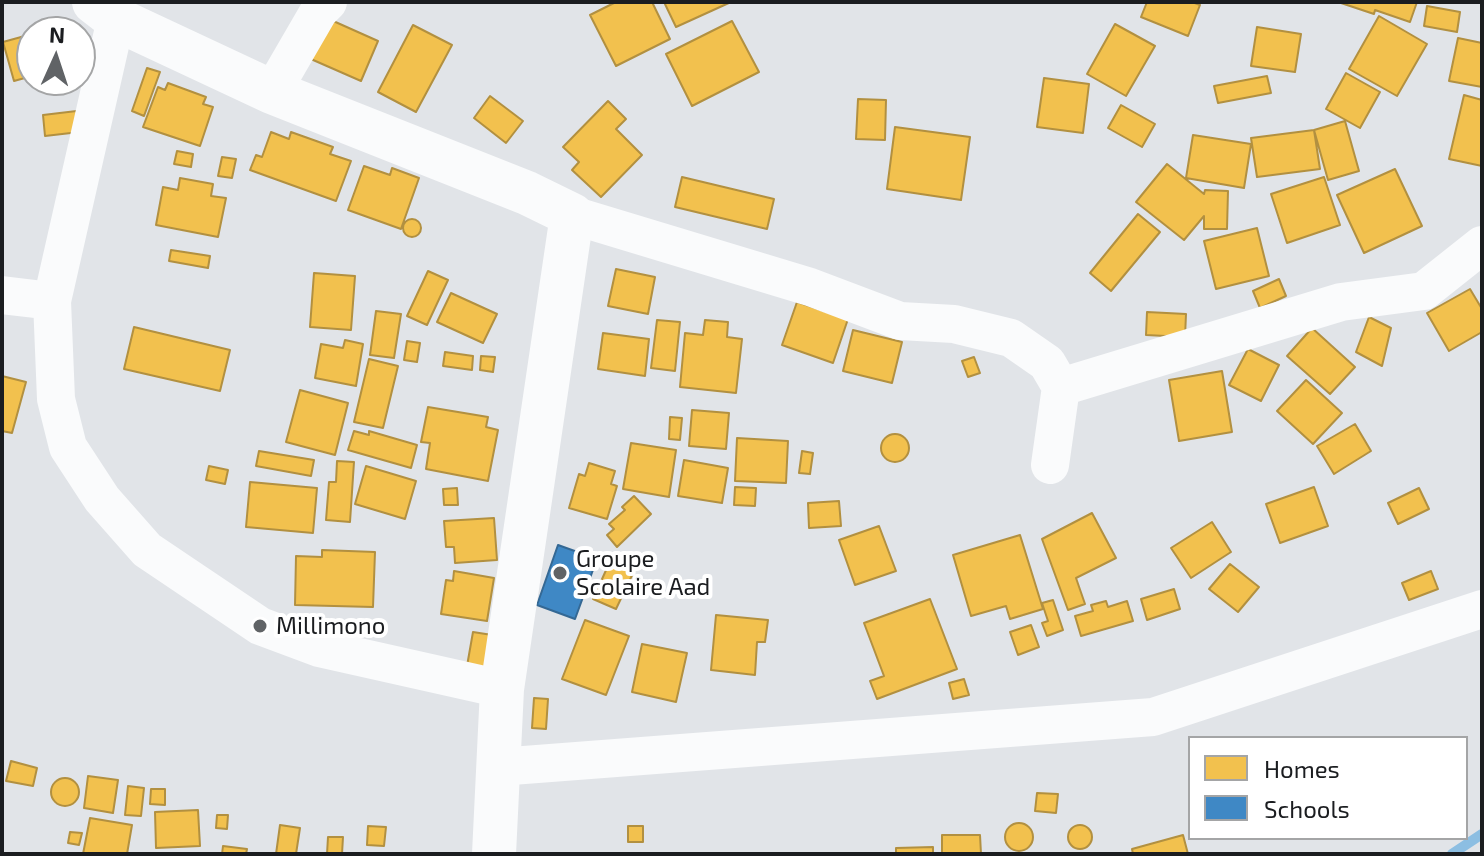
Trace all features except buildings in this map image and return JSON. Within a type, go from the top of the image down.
[{"type":"street","points":[[272,92],[319,11],[328,2]]},
{"type":"street","points":[[502,689],[319,648],[260,626],[147,550],[102,499],[68,447],[56,399],[52,301],[105,10],[272,92],[527,193],[572,215],[810,287],[900,321],[954,324],[1011,338],[1047,363],[1061,387],[1050,465]]},
{"type":"street","points":[[494,854],[502,689],[572,215]]},
{"type":"street","points":[[1061,387],[1341,302],[1424,291],[1482,245]]},
{"type":"street","points":[[2,295],[52,301]]},
{"type":"street","points":[[497,788],[1153,717],[1482,609]]},
{"type":"waterway","points":[[1452,854],[1482,834]]},
{"type":"place","name":"Groupe Scolaire Aad","points":[[560,573]]},
{"type":"place","name":"Millimono","points":[[260,626]]}]
